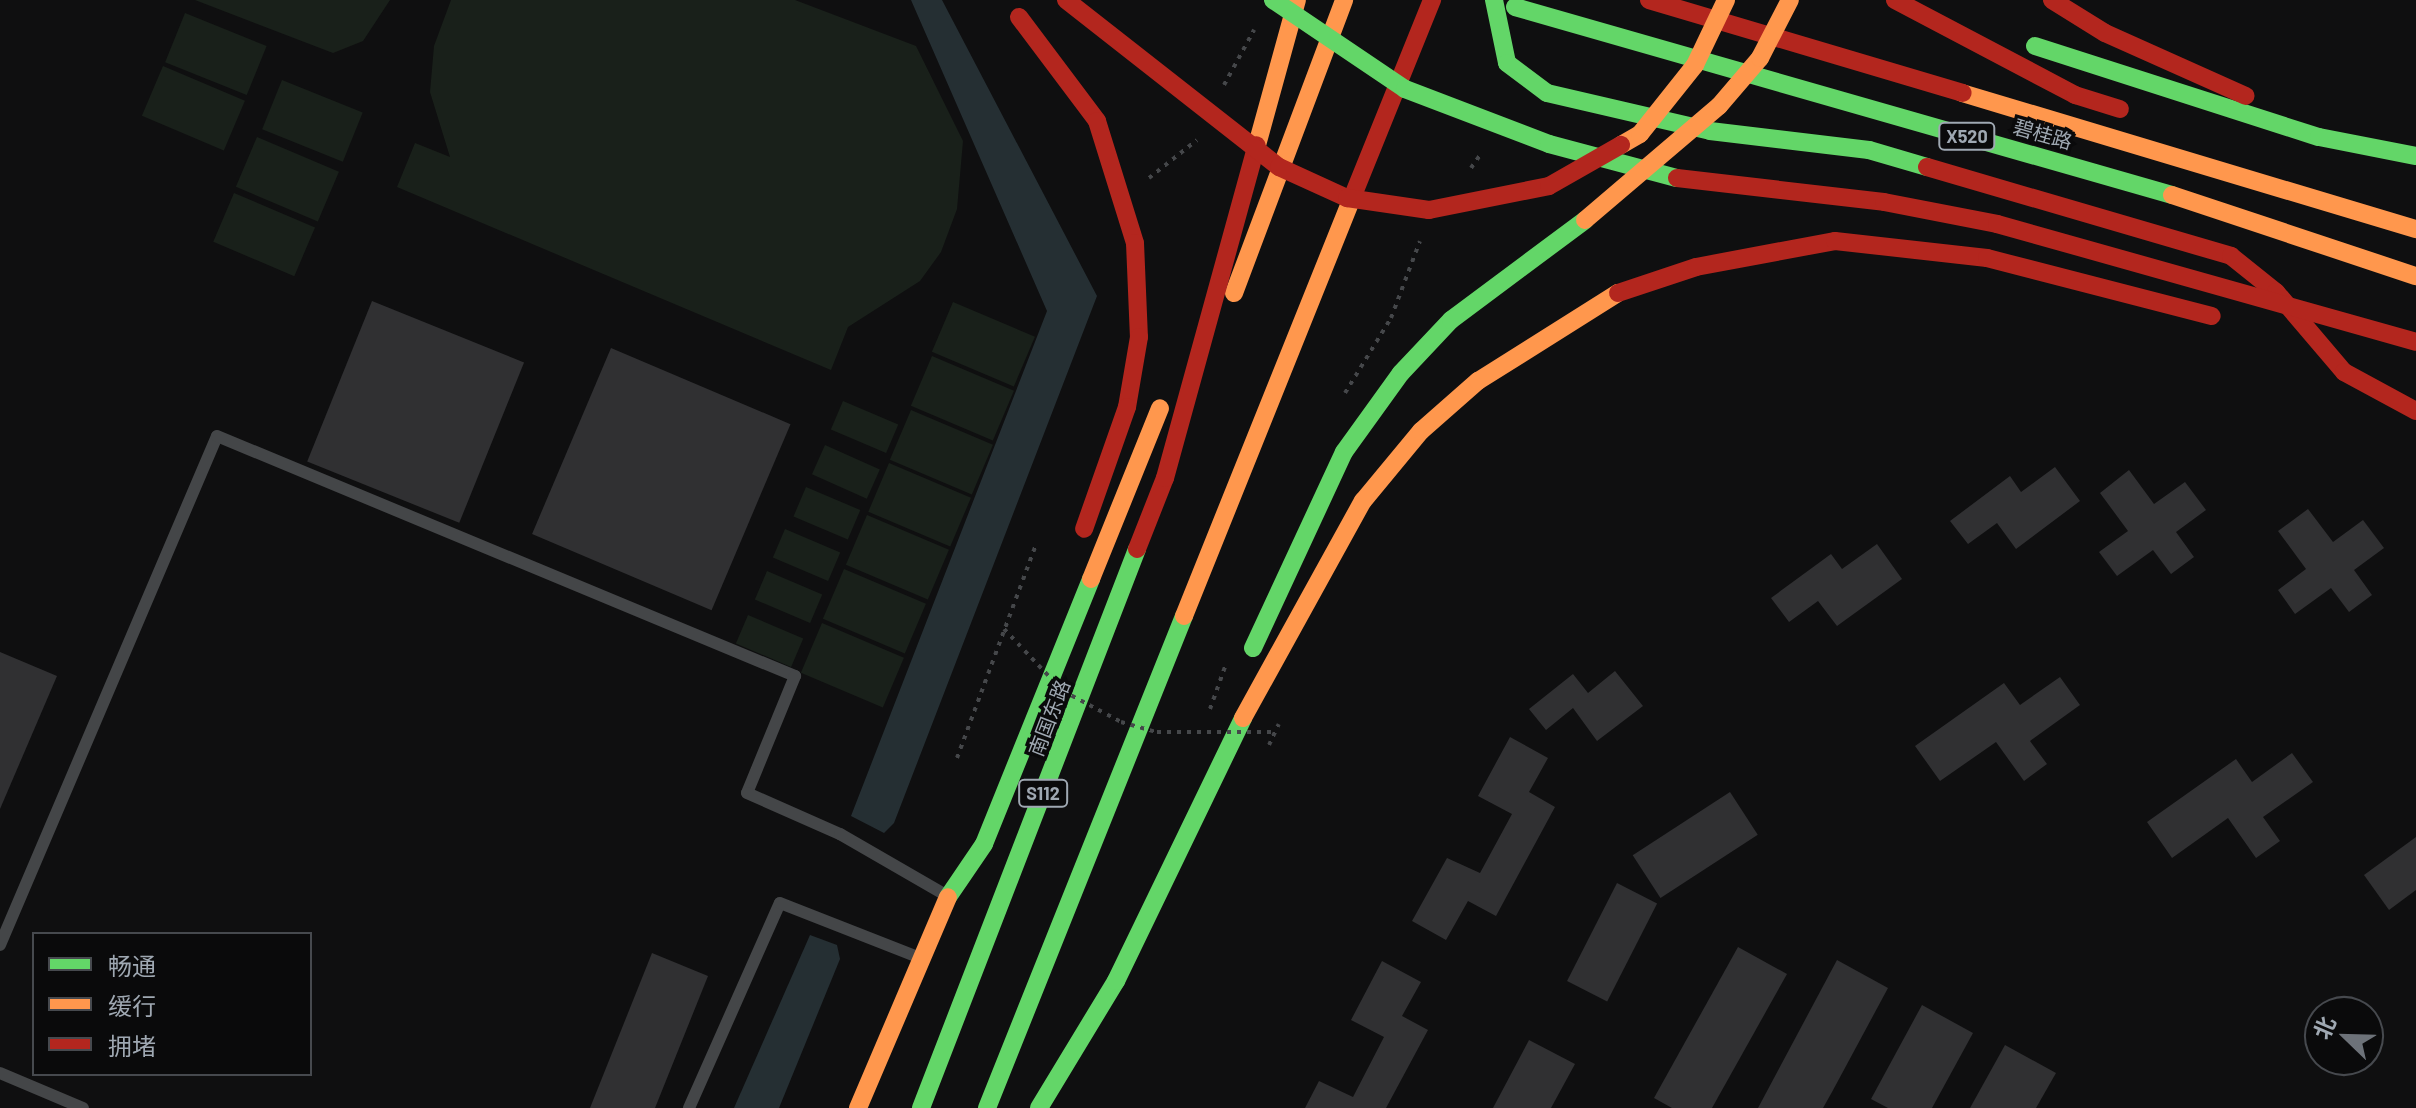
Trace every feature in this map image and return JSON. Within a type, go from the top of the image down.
[{"type":"main road","points":[[998,0],[1019,17],[1097,121],[1135,243],[1139,337],[1127,407],[1081,537]]},
{"type":"main road","points":[[1066,0],[1279,167],[1347,198],[1429,210],[1549,186],[1640,134],[1695,65],[1726,0]]},
{"type":"main road","points":[[1273,0],[1405,89],[1549,144],[1689,181],[1884,202],[1997,224],[2416,342]]},
{"type":"main road","points":[[1165,478],[1286,49],[1297,0]]},
{"type":"main road","points":[[1165,478],[1344,0]]},
{"type":"main road","points":[[1422,0],[1423,22]]},
{"type":"main road","points":[[987,1108],[1432,0]]},
{"type":"main road","points":[[1494,0],[1507,63],[1547,93],[1710,131],[1869,150],[2231,256],[2276,292],[2344,372],[2416,411]]},
{"type":"main road","name":"X520","points":[[1649,0],[2416,229]]},
{"type":"main road","points":[[1168,879],[1275,588],[1344,452],[1451,320],[1585,220],[1719,106],[1760,58],[1790,0]]},
{"type":"main road","points":[[1895,0],[2075,95],[2142,116]]},
{"type":"main road","points":[[2052,0],[2105,33],[2244,95],[2416,144]]},
{"type":"main road","name":"碧桂路","points":[[1515,7],[2136,183],[2416,276]]},
{"type":"main road","points":[[2016,38],[2107,72],[2319,137],[2416,156]]},
{"type":"main road","points":[[2262,181],[2416,209]]},
{"type":"main road","points":[[858,1108],[948,897],[984,844],[1242,204]]},
{"type":"main road","points":[[1039,1108],[1168,879],[1267,669],[1363,501],[1421,431],[1478,381],[1618,293],[1696,267],[1835,241],[1987,258],[2233,321]]},
{"type":"main road","points":[[2279,333],[2351,349]]},
{"type":"main road","points":[[2378,354],[2416,362]]},
{"type":"main road","name":"南国东路","points":[[921,1108],[1165,478]]},
{"type":"main road","name":"S112","points":[[948,897],[1046,632]]},
{"type":"lane","points":[[0,945],[217,436],[795,676],[747,793],[840,834],[948,897]]},
{"type":"lane","points":[[689,1108],[780,903],[922,959]]},
{"type":"lane","points":[[0,1073],[83,1108]]},
{"type":"path","points":[[1468,172],[1485,148]]},
{"type":"path","points":[[1341,399],[1391,318],[1407,261],[1424,236]]},
{"type":"path","points":[[957,758],[1035,547]]},
{"type":"path","points":[[1004,629],[1083,703],[1157,732],[1275,732]]},
{"type":"path","points":[[1201,733],[1232,647]]},
{"type":"shaded area","points":[[195,0],[390,0],[363,41],[333,53]]},
{"type":"shaded area","points":[[451,0],[795,0],[916,46],[963,141],[957,209],[941,252],[920,281],[848,327],[831,370],[397,187],[415,143],[450,157],[430,92],[434,46]]},
{"type":"shaded area","points":[[911,0],[942,0],[1097,296],[894,823],[884,833],[851,816],[1047,311]]},
{"type":"shaded area","points":[[185,13],[267,46],[247,95],[165,62]]},
{"type":"shaded area","points":[[163,66],[245,101],[224,150],[142,116]]},
{"type":"shaded area","points":[[282,80],[363,113],[343,162],[262,129]]},
{"type":"shaded area","points":[[257,137],[339,172],[318,221],[236,187]]},
{"type":"shaded area","points":[[234,193],[315,227],[294,276],[213,242]]},
{"type":"shaded area","points":[[953,302],[1035,337],[1014,386],[932,352]]},
{"type":"shaded area","points":[[932,356],[1014,391],[993,440],[911,406]]},
{"type":"shaded area","points":[[843,401],[898,424],[886,453],[831,430]]},
{"type":"shaded area","points":[[911,410],[993,445],[972,494],[890,460]]},
{"type":"shaded area","points":[[825,445],[880,469],[867,499],[812,474]]},
{"type":"shaded area","points":[[889,463],[971,498],[950,547],[868,512]]},
{"type":"shaded area","points":[[806,487],[860,510],[848,540],[793,516]]},
{"type":"shaded area","points":[[867,515],[949,550],[928,599],[846,565]]},
{"type":"shaded area","points":[[785,529],[840,552],[828,581],[773,558]]},
{"type":"shaded area","points":[[844,569],[926,604],[905,653],[823,619]]},
{"type":"shaded area","points":[[767,571],[822,594],[810,623],[755,600]]},
{"type":"shaded area","points":[[748,615],[803,638],[791,667],[736,644]]},
{"type":"shaded area","points":[[822,623],[904,658],[883,707],[801,673]]},
{"type":"shaded area","points":[[810,935],[837,945],[840,959],[779,1108],[734,1108]]},
{"type":"building","points":[[372,301],[524,362],[459,523],[307,461]]},
{"type":"building","points":[[611,348],[790,424],[712,610],[532,534]]},
{"type":"building","points":[[2055,467],[2080,501],[2016,549],[1997,523],[1968,544],[1950,521],[2010,476],[2021,492]]},
{"type":"building","points":[[2129,470],[2154,504],[2185,482],[2206,510],[2176,532],[2194,557],[2171,574],[2153,550],[2117,576],[2099,552],[2128,531],[2100,493]]},
{"type":"building","points":[[2308,509],[2333,542],[2363,520],[2384,548],[2354,570],[2372,595],[2349,612],[2331,588],[2295,614],[2278,590],[2306,569],[2278,531]]},
{"type":"building","points":[[1877,544],[1902,579],[1837,626],[1818,601],[1789,622],[1771,598],[1831,554],[1842,569]]},
{"type":"building","points":[[0,652],[57,676],[0,809]]},
{"type":"building","points":[[1615,671],[1643,706],[1597,741],[1573,708],[1546,730],[1529,709],[1573,674],[1588,693]]},
{"type":"building","points":[[2060,677],[2080,705],[2030,741],[2047,764],[2024,781],[1996,742],[1940,781],[1915,746],[2004,683],[2020,705]]},
{"type":"building","points":[[1510,737],[1548,758],[1529,792],[1555,807],[1496,916],[1468,901],[1446,940],[1412,921],[1447,858],[1480,873],[1512,814],[1478,796]]},
{"type":"building","points":[[2292,753],[2313,782],[2263,817],[2280,841],[2256,858],[2228,818],[2172,858],[2147,822],[2236,759],[2252,782]]},
{"type":"building","points":[[1730,792],[1758,835],[1660,898],[1633,855]]},
{"type":"building","points":[[2416,837],[2416,890],[2389,910],[2364,875]]},
{"type":"building","points":[[1617,883],[1657,903],[1607,1001],[1567,981]]},
{"type":"building","points":[[1738,947],[1787,974],[1712,1108],[1672,1108],[1654,1098]]},
{"type":"building","points":[[652,953],[708,976],[655,1108],[590,1108]]},
{"type":"building","points":[[1837,960],[1888,988],[1823,1108],[1758,1108]]},
{"type":"building","points":[[1382,961],[1421,982],[1402,1016],[1428,1030],[1386,1108],[1305,1108],[1319,1081],[1353,1097],[1384,1037],[1351,1020]]},
{"type":"building","points":[[1922,1005],[1973,1033],[1932,1108],[1888,1108],[1871,1099]]},
{"type":"building","points":[[1529,1040],[1575,1064],[1551,1108],[1493,1108]]},
{"type":"building","points":[[2005,1045],[2056,1073],[2036,1108],[1970,1108]]},
{"type":"traffic: fast","points":[[1273,0],[1405,89],[1549,144],[1677,178]]},
{"type":"traffic: fast","points":[[1494,0],[1507,63],[1547,93],[1710,131],[1869,150],[1927,167]]},
{"type":"traffic: fast","points":[[1515,7],[2172,195]]},
{"type":"traffic: fast","points":[[2035,46],[2319,137],[2416,156]]},
{"type":"traffic: fast","points":[[1253,648],[1344,452],[1401,373],[1451,320],[1585,220]]},
{"type":"traffic: fast","points":[[921,1108],[1137,549]]},
{"type":"traffic: fast","points":[[948,897],[984,844],[1091,579]]},
{"type":"traffic: fast","points":[[987,1108],[1184,616]]},
{"type":"traffic: fast","points":[[1039,1108],[1116,981],[1243,718]]},
{"type":"traffic: slow","points":[[1257,145],[1297,0]]},
{"type":"traffic: slow","points":[[1234,293],[1344,0]]},
{"type":"traffic: slow","points":[[1621,145],[1640,134],[1695,65],[1726,0]]},
{"type":"traffic: slow","points":[[1585,220],[1719,106],[1760,58],[1790,0]]},
{"type":"traffic: slow","points":[[1962,93],[2416,229]]},
{"type":"traffic: slow","points":[[2172,195],[2416,276]]},
{"type":"traffic: slow","points":[[1184,616],[1352,198]]},
{"type":"traffic: slow","points":[[1243,718],[1363,501],[1421,431],[1478,381],[1618,293]]},
{"type":"traffic: slow","points":[[1091,579],[1160,408]]},
{"type":"traffic: slow","points":[[858,1108],[948,897]]},
{"type":"traffic: jam","points":[[1066,0],[1279,167],[1347,198],[1429,210],[1549,186],[1621,145]]},
{"type":"traffic: jam","points":[[1352,198],[1432,0]]},
{"type":"traffic: jam","points":[[1649,0],[1962,93]]},
{"type":"traffic: jam","points":[[1895,0],[2075,95],[2120,109]]},
{"type":"traffic: jam","points":[[2052,0],[2105,33],[2246,96]]},
{"type":"traffic: jam","points":[[1019,17],[1097,121],[1135,243],[1139,337],[1127,407],[1084,529]]},
{"type":"traffic: jam","points":[[1137,549],[1165,478],[1257,145]]},
{"type":"traffic: jam","points":[[1927,167],[2231,256],[2276,292],[2344,372],[2416,411]]},
{"type":"traffic: jam","points":[[1677,178],[1884,202],[1997,224],[2416,342]]},
{"type":"traffic: jam","points":[[1618,293],[1696,267],[1835,241],[1987,258],[2212,316]]}]
